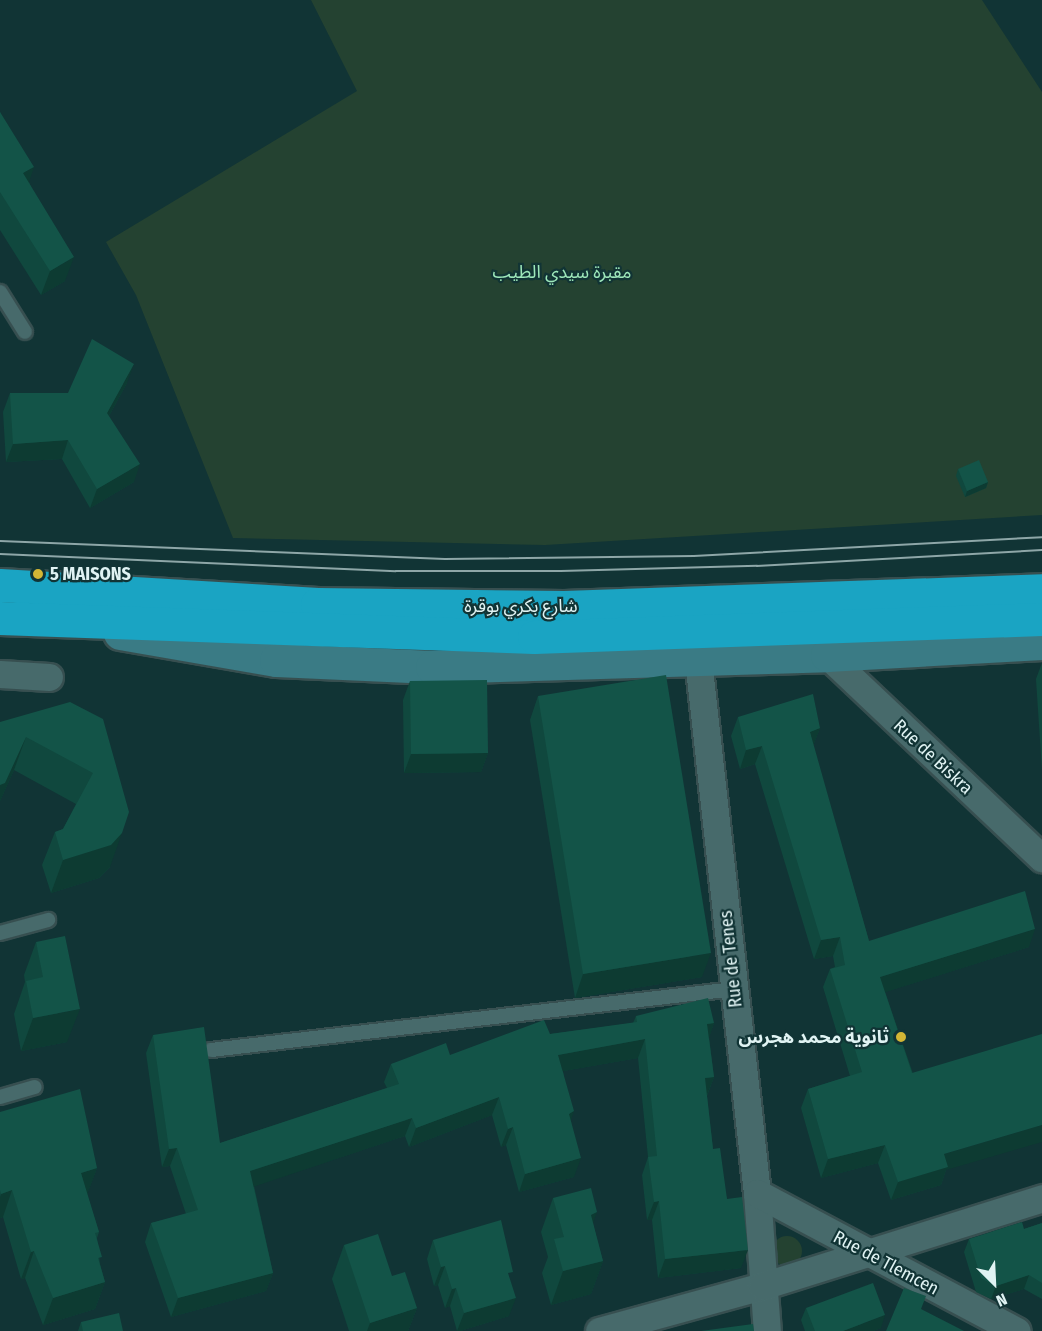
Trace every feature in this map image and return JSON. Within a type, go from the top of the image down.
[{"type":"highway","name":"شارع بكري بوقرة","points":[[0,585],[317,604],[564,607],[1042,590]]},
{"type":"highway","name":"شارع بكري بوقرة","points":[[0,618],[534,637],[1042,619]]},
{"type":"street","points":[[50,620],[276,660],[432,667],[827,655],[1042,643]]},
{"type":"street","name":"Rue de Biskra","points":[[827,655],[1042,858]]},
{"type":"street","name":"Rue de Tenes","points":[[698,659],[757,1193],[767,1331]]},
{"type":"street","points":[[0,674],[48,676]]},
{"type":"street","name":"Rue de Tlemcen","points":[[757,1193],[863,1252],[1017,1331]]},
{"type":"street","points":[[599,1331],[762,1286],[863,1252],[1042,1198]]},
{"type":"lane","points":[[0,292],[25,332]]},
{"type":"lane","points":[[0,933],[48,920]]},
{"type":"lane","points":[[211,1050],[734,989]]},
{"type":"lane","points":[[0,1097],[34,1088]]},
{"type":"green space","name":"مقبرة سيدي الطيب","points":[[311,0],[982,0],[1042,92],[1042,515],[545,545],[233,538],[136,295],[106,242],[357,91]]},
{"type":"green space","points":[[787,1236],[793,1237],[801,1245],[801,1257],[793,1265],[787,1266],[781,1265],[773,1257],[772,1251],[773,1245],[781,1237]]},
{"type":"building","points":[[0,112],[34,167],[23,173],[74,257],[50,271],[0,192]]},
{"type":"building","points":[[92,339],[134,364],[107,413],[140,464],[97,489],[68,440],[13,444],[10,393],[68,393]]},
{"type":"building","points":[[979,460],[988,482],[967,491],[958,469]]},
{"type":"building","points":[[666,675],[711,953],[583,974],[538,696]]},
{"type":"building","points":[[487,680],[488,753],[411,754],[410,681]]},
{"type":"building","points":[[813,694],[820,728],[810,732],[869,941],[1025,891],[1035,929],[880,977],[912,1073],[1042,1034],[1042,1125],[944,1154],[948,1167],[898,1182],[885,1145],[828,1159],[808,1089],[862,1072],[830,969],[845,965],[840,937],[821,940],[762,746],[746,750],[738,717]]},
{"type":"building","points":[[70,702],[103,719],[129,812],[122,833],[111,845],[63,860],[55,832],[63,829],[93,773],[26,737],[5,783],[0,785],[0,722]]},
{"type":"building","points":[[65,936],[80,1009],[33,1018],[26,981],[43,977],[36,942]]},
{"type":"building","points":[[708,998],[714,1023],[707,1024],[714,1077],[705,1078],[713,1149],[720,1148],[727,1199],[742,1197],[748,1250],[665,1259],[659,1201],[654,1202],[648,1157],[657,1156],[645,1039],[558,1055],[574,1111],[569,1114],[581,1158],[525,1174],[513,1127],[508,1129],[499,1097],[416,1128],[412,1118],[250,1171],[273,1273],[178,1298],[151,1223],[198,1210],[177,1148],[169,1149],[153,1035],[204,1027],[220,1143],[399,1084],[391,1064],[446,1043],[450,1055],[544,1020],[550,1034],[637,1022],[636,1016]]},
{"type":"building","points":[[80,1089],[97,1168],[81,1173],[99,1232],[95,1233],[102,1257],[98,1258],[105,1282],[53,1298],[34,1251],[31,1252],[12,1190],[1,1194],[0,1112]]},
{"type":"building","points":[[591,1188],[597,1212],[591,1215],[603,1261],[563,1271],[554,1239],[564,1237],[553,1198]]},
{"type":"building","points":[[501,1220],[513,1272],[508,1273],[516,1298],[464,1313],[456,1288],[452,1289],[445,1266],[441,1267],[433,1240]]},
{"type":"building","points":[[1022,1222],[1024,1229],[1042,1223],[1042,1283],[1029,1275],[996,1286],[981,1278],[969,1239]]},
{"type":"building","points":[[378,1234],[392,1276],[405,1272],[417,1308],[370,1323],[344,1245]]},
{"type":"building","points":[[873,1283],[885,1315],[843,1331],[815,1331],[806,1308]]},
{"type":"building","points":[[904,1288],[926,1296],[921,1309],[964,1331],[886,1331]]},
{"type":"building","points":[[119,1313],[123,1331],[83,1331],[81,1322]]},
{"type":"building","points":[[753,1324],[754,1331],[701,1331]]},
{"type":"tram line","points":[[0,541],[445,559],[694,556],[1042,537]]},
{"type":"tram line","points":[[0,554],[396,571],[561,571],[757,566],[1042,550]]},
{"type":"place","name":"5 MAISONS","points":[[38,574]]},
{"type":"place","name":"ثانوية محمد هجرس","points":[[901,1037]]}]
